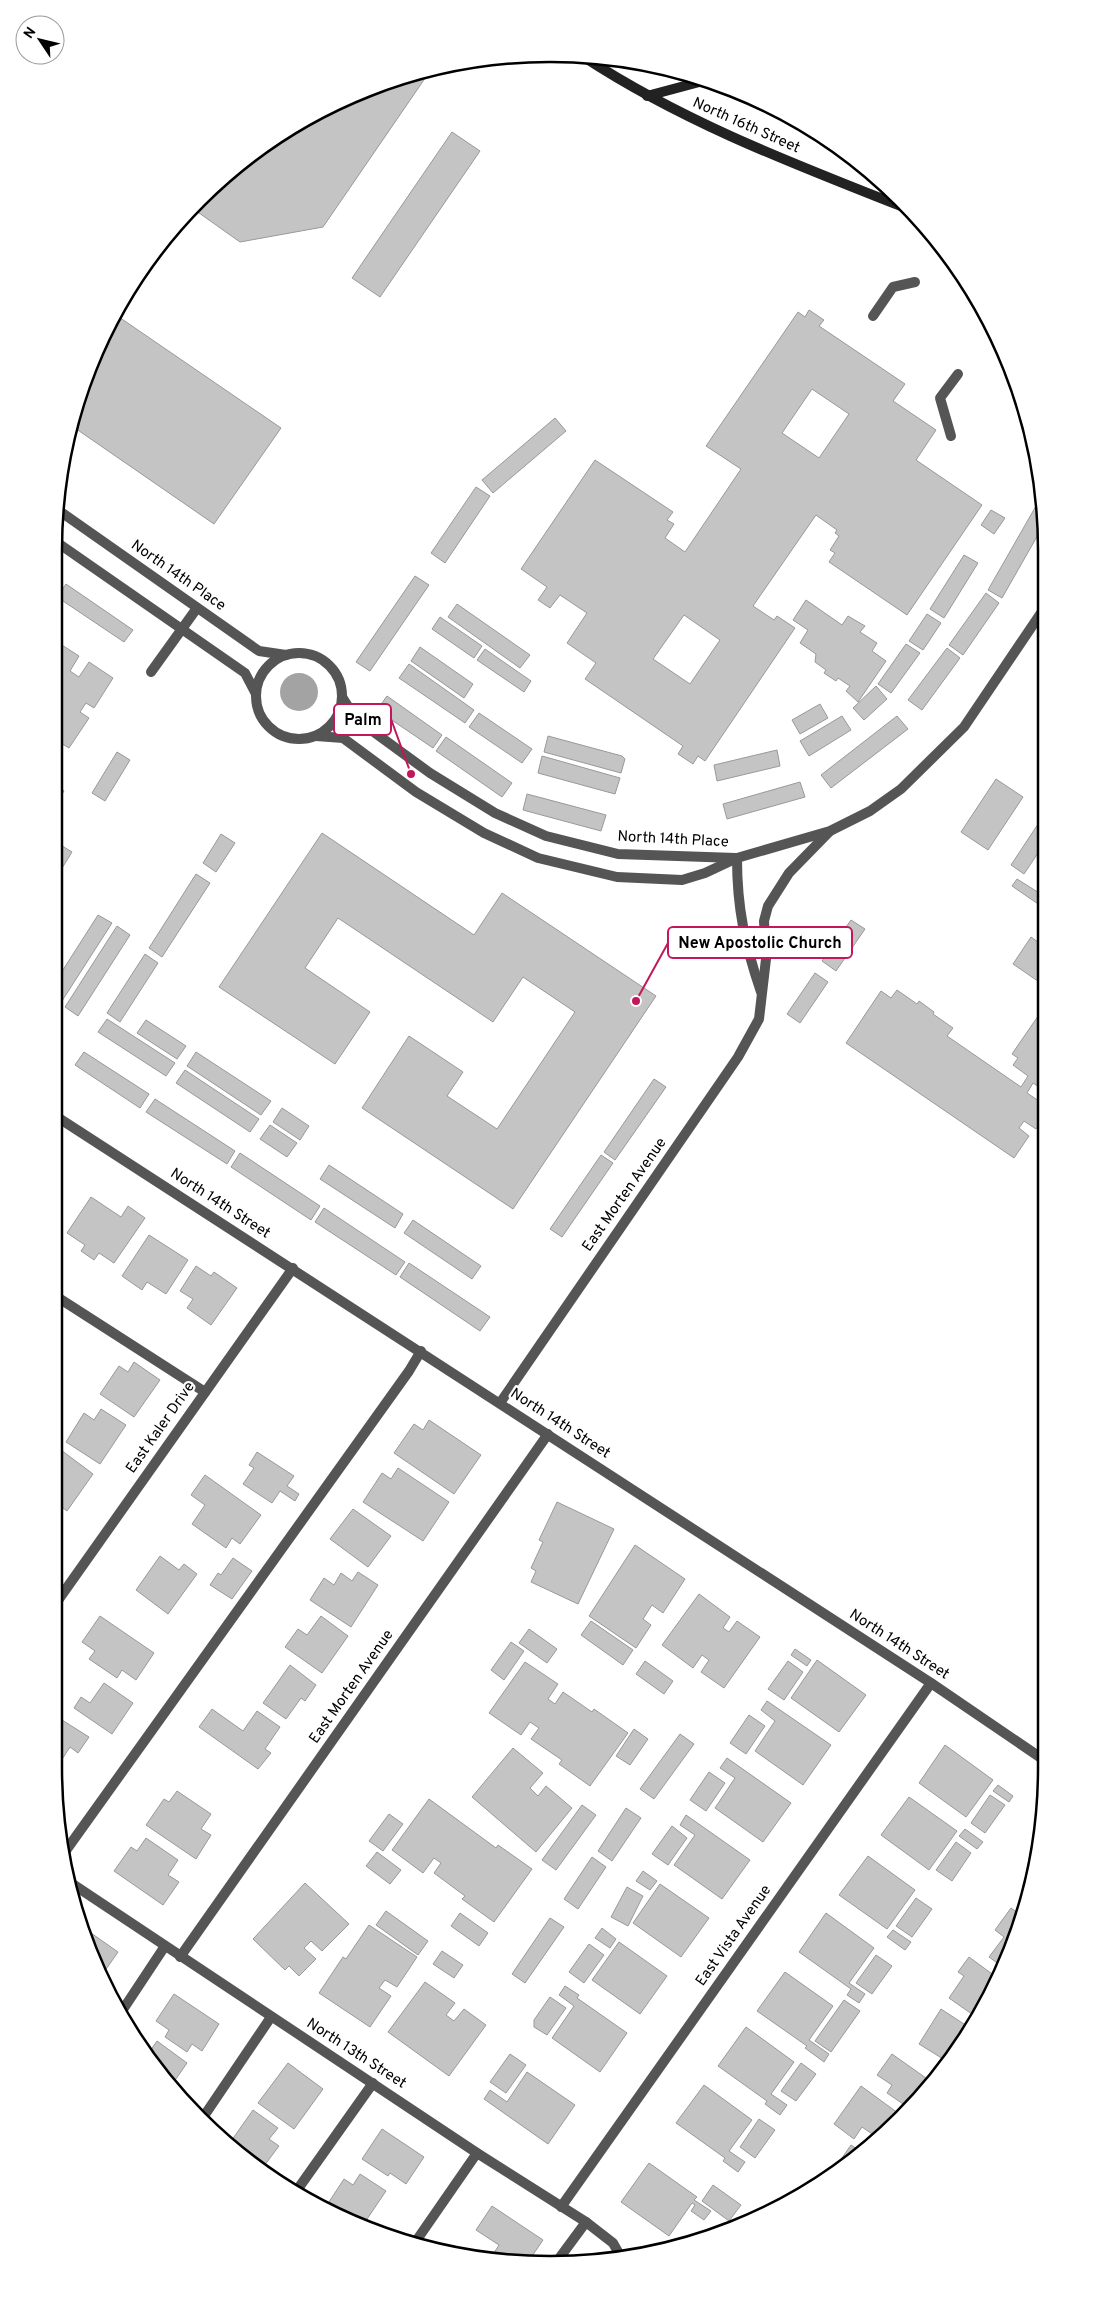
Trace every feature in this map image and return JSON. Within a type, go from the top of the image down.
[{"type":"main road","name":"North 16th Street","points":[[598,65],[647,96],[684,115],[803,168],[894,203]]},
{"type":"main road","points":[[647,96],[693,84]]},
{"type":"street","points":[[873,316],[893,286],[914,282]]},
{"type":"street","points":[[951,436],[940,398],[958,374]]},
{"type":"street","name":"North 14th Place","points":[[64,515],[259,651],[286,655],[311,654],[323,660],[332,668],[339,679],[342,697],[356,719],[430,773],[495,813],[546,836],[618,854],[737,858]]},
{"type":"street","name":"North 14th Place","points":[[62,546],[245,673],[256,694],[262,718],[280,734],[291,738],[304,739],[316,736],[343,738],[416,792],[484,833],[538,858],[617,877],[682,880],[705,873],[737,858]]},
{"type":"street","points":[[151,672],[197,608]]},
{"type":"street","name":"East Morten Avenue","points":[[737,858],[830,831],[870,811],[901,789],[964,727],[1038,617]]},
{"type":"street","points":[[256,694],[259,681],[265,670],[274,661],[286,655]]},
{"type":"street","points":[[316,736],[334,720],[340,709],[342,697]]},
{"type":"street","name":"East Morten Avenue","points":[[500,1403],[738,1058],[759,1019],[763,998],[766,959],[764,921],[768,906],[789,873],[830,831]]},
{"type":"street","points":[[737,858],[737,890],[741,921],[747,950],[763,998]]},
{"type":"street","name":"North 14th Street","points":[[62,1120],[931,1683],[1038,1756]]},
{"type":"street","name":"East Kaler Drive","points":[[62,1595],[293,1268]]},
{"type":"street","points":[[62,1300],[205,1392]]},
{"type":"street","points":[[69,1846],[409,1371],[421,1351]]},
{"type":"street","name":"East Morten Avenue","points":[[180,1957],[548,1434]]},
{"type":"street","name":"East Vista Avenue","points":[[562,2207],[931,1683]]},
{"type":"street","name":"North 13th Street","points":[[78,1887],[477,2153],[586,2222],[613,2242],[618,2250]]},
{"type":"street","points":[[125,2006],[165,1946]]},
{"type":"street","points":[[206,2114],[271,2016]]},
{"type":"street","points":[[299,2186],[373,2083]]},
{"type":"street","points":[[419,2237],[477,2153]]},
{"type":"street","points":[[561,2255],[586,2222]]},
{"type":"shaded area","points":[[299,673],[313,678],[318,692],[313,706],[299,711],[285,706],[280,692],[285,678]]},
{"type":"building","points":[[425,79],[323,227],[240,242],[198,213],[253,163],[307,128],[364,100]]},
{"type":"building","points":[[452,132],[480,151],[380,297],[352,278]]},
{"type":"building","points":[[809,310],[824,320],[819,326],[905,384],[893,401],[936,430],[916,460],[982,505],[907,615],[829,562],[835,553],[830,550],[839,536],[835,533],[837,530],[816,515],[753,606],[774,620],[777,616],[795,628],[705,761],[698,756],[693,764],[678,754],[683,746],[585,679],[596,663],[567,643],[587,613],[560,595],[550,608],[538,600],[547,587],[521,569],[595,460],[673,512],[667,520],[674,524],[665,538],[685,552],[741,469],[706,446],[798,312],[805,317]],"holes":[[[812,389],[849,414],[819,458],[782,433]],[[684,615],[720,640],[690,684],[653,659]]]},
{"type":"building","points":[[121,319],[281,428],[214,524],[78,430],[88,394]]},
{"type":"building","points":[[555,418],[566,431],[493,493],[482,480]]},
{"type":"building","points":[[476,487],[490,496],[445,563],[431,553]]},
{"type":"building","points":[[1036,506],[1038,536],[1002,598],[988,590]]},
{"type":"building","points":[[991,510],[1005,518],[994,534],[981,525]]},
{"type":"building","points":[[964,555],[978,563],[944,618],[930,609]]},
{"type":"building","points":[[415,576],[429,585],[370,671],[356,662]]},
{"type":"building","points":[[66,584],[133,630],[124,642],[62,600],[62,590]]},
{"type":"building","points":[[986,593],[999,603],[963,655],[949,645]]},
{"type":"building","points":[[806,600],[842,625],[848,616],[865,626],[860,632],[877,643],[872,651],[886,661],[858,702],[846,691],[850,686],[838,678],[836,681],[824,673],[826,670],[815,662],[816,654],[800,643],[808,630],[793,620]]},
{"type":"building","points":[[457,604],[530,655],[520,668],[448,617]]},
{"type":"building","points":[[927,614],[941,623],[923,650],[909,641]]},
{"type":"building","points":[[440,617],[482,646],[474,658],[432,629]]},
{"type":"building","points":[[906,644],[920,653],[891,693],[878,684]]},
{"type":"building","points":[[62,645],[79,656],[70,671],[79,677],[89,662],[113,678],[94,708],[86,703],[80,712],[89,718],[69,748],[62,744]]},
{"type":"building","points":[[420,647],[473,684],[464,698],[411,661]]},
{"type":"building","points":[[947,648],[960,658],[922,710],[908,700]]},
{"type":"building","points":[[485,649],[531,681],[524,692],[477,660]]},
{"type":"building","points":[[409,664],[474,710],[465,723],[399,678]]},
{"type":"building","points":[[876,686],[887,699],[864,720],[853,708]]},
{"type":"building","points":[[387,696],[442,735],[433,748],[377,710]]},
{"type":"building","points":[[820,704],[828,718],[800,734],[792,720]]},
{"type":"building","points":[[479,713],[532,749],[522,763],[469,727]]},
{"type":"building","points":[[842,716],[851,730],[809,756],[800,741]]},
{"type":"building","points":[[897,716],[908,729],[831,788],[821,775]]},
{"type":"building","points":[[548,736],[622,756],[625,759],[621,773],[544,752]]},
{"type":"building","points":[[446,737],[512,783],[502,797],[436,751]]},
{"type":"building","points":[[777,750],[780,766],[717,781],[714,765]]},
{"type":"building","points":[[117,752],[130,760],[105,801],[92,793]]},
{"type":"building","points":[[542,756],[620,778],[615,794],[538,773]]},
{"type":"building","points":[[996,779],[1023,797],[988,850],[961,832]]},
{"type":"building","points":[[800,782],[805,797],[727,819],[723,804]]},
{"type":"building","points":[[527,794],[606,815],[601,831],[523,810]]},
{"type":"building","points":[[1038,824],[1038,853],[1024,874],[1011,865]]},
{"type":"building","points":[[322,833],[474,935],[502,893],[656,996],[513,1209],[362,1108],[409,1036],[463,1072],[447,1096],[497,1129],[575,1012],[523,977],[493,1022],[338,918],[305,968],[370,1012],[335,1064],[219,987]]},
{"type":"building","points":[[221,834],[235,843],[216,872],[203,863]]},
{"type":"building","points":[[62,846],[72,852],[62,868]]},
{"type":"building","points":[[196,874],[210,883],[162,957],[149,948]]},
{"type":"building","points":[[1017,879],[1038,892],[1038,904],[1012,886]]},
{"type":"building","points":[[98,915],[112,923],[62,1001],[62,971]]},
{"type":"building","points":[[851,920],[865,929],[836,971],[822,961]]},
{"type":"building","points":[[117,926],[130,935],[78,1016],[65,1007]]},
{"type":"building","points":[[1031,937],[1038,942],[1038,981],[1013,964]]},
{"type":"building","points":[[145,954],[158,963],[120,1022],[107,1013]]},
{"type":"building","points":[[815,973],[828,982],[800,1023],[787,1014]]},
{"type":"building","points":[[897,990],[917,1004],[919,1001],[953,1028],[947,1036],[1021,1087],[1028,1076],[1013,1065],[1018,1058],[1012,1054],[1038,1016],[1038,1086],[1033,1083],[1027,1093],[1038,1100],[1038,1126],[1036,1129],[1024,1121],[1019,1128],[1029,1136],[1014,1158],[846,1043],[881,991],[891,998]]},
{"type":"building","points":[[107,1019],[175,1063],[166,1076],[98,1032]]},
{"type":"building","points":[[146,1020],[186,1046],[177,1059],[137,1033]]},
{"type":"building","points":[[84,1052],[149,1094],[140,1108],[75,1065]]},
{"type":"building","points":[[196,1052],[271,1101],[261,1115],[187,1066]]},
{"type":"building","points":[[185,1070],[259,1119],[250,1132],[176,1083]]},
{"type":"building","points":[[654,1079],[666,1087],[615,1160],[604,1152]]},
{"type":"building","points":[[155,1099],[235,1151],[227,1164],[146,1112]]},
{"type":"building","points":[[282,1108],[309,1126],[300,1140],[273,1122]]},
{"type":"building","points":[[270,1125],[297,1143],[287,1157],[260,1139]]},
{"type":"building","points":[[240,1153],[320,1206],[311,1220],[231,1167]]},
{"type":"building","points":[[601,1155],[613,1163],[562,1237],[550,1229]]},
{"type":"building","points":[[329,1165],[403,1214],[395,1228],[320,1179]]},
{"type":"building","points":[[91,1197],[121,1217],[128,1206],[145,1218],[114,1263],[99,1253],[94,1260],[81,1251],[85,1245],[67,1233]]},
{"type":"building","points":[[324,1208],[405,1262],[396,1275],[315,1222]]},
{"type":"building","points":[[413,1220],[481,1266],[472,1279],[404,1233]]},
{"type":"building","points":[[149,1235],[188,1260],[166,1294],[147,1282],[142,1290],[122,1276]]},
{"type":"building","points":[[409,1263],[490,1317],[480,1331],[400,1277]]},
{"type":"building","points":[[196,1266],[211,1276],[214,1272],[237,1288],[211,1325],[187,1308],[193,1299],[180,1291]]},
{"type":"building","points":[[134,1362],[160,1380],[134,1417],[100,1394],[119,1366],[128,1372]]},
{"type":"building","points":[[101,1409],[126,1425],[100,1464],[66,1442],[84,1413],[94,1420]]},
{"type":"building","points":[[429,1420],[481,1455],[454,1494],[394,1453],[414,1424],[423,1430]]},
{"type":"building","points":[[62,1451],[93,1474],[67,1511],[62,1507]]},
{"type":"building","points":[[257,1452],[294,1476],[287,1486],[299,1494],[295,1501],[280,1491],[272,1503],[243,1484],[254,1468],[249,1465]]},
{"type":"building","points":[[398,1468],[449,1502],[423,1541],[363,1502],[382,1473],[391,1479]]},
{"type":"building","points":[[205,1475],[261,1515],[240,1544],[232,1538],[226,1548],[192,1524],[205,1505],[191,1495]]},
{"type":"building","points":[[557,1502],[614,1529],[578,1604],[531,1582],[536,1571],[531,1568],[543,1542],[539,1540]]},
{"type":"building","points":[[353,1509],[391,1536],[368,1567],[330,1539]]},
{"type":"building","points":[[635,1545],[685,1579],[663,1613],[652,1605],[643,1619],[651,1625],[636,1648],[589,1616]]},
{"type":"building","points":[[160,1556],[179,1570],[184,1564],[197,1574],[168,1614],[136,1590]]},
{"type":"building","points":[[233,1558],[252,1571],[232,1599],[210,1585],[218,1573],[221,1575]]},
{"type":"building","points":[[358,1572],[378,1585],[351,1627],[310,1600],[324,1578],[334,1585],[341,1573],[352,1581]]},
{"type":"building","points":[[699,1594],[730,1617],[723,1628],[729,1632],[737,1621],[760,1637],[724,1688],[701,1672],[709,1660],[702,1655],[693,1668],[662,1645]]},
{"type":"building","points":[[100,1616],[154,1653],[136,1680],[122,1670],[117,1678],[89,1659],[95,1651],[82,1642]]},
{"type":"building","points":[[321,1616],[348,1636],[322,1673],[285,1647],[298,1629],[307,1635]]},
{"type":"building","points":[[591,1621],[633,1650],[623,1665],[581,1635]]},
{"type":"building","points":[[529,1629],[557,1649],[547,1663],[519,1643]]},
{"type":"building","points":[[511,1642],[524,1651],[504,1680],[491,1670]]},
{"type":"building","points":[[795,1649],[811,1660],[807,1666],[791,1655]]},
{"type":"building","points":[[817,1660],[866,1695],[839,1732],[791,1698]]},
{"type":"building","points":[[645,1661],[673,1681],[664,1694],[636,1674]]},
{"type":"building","points":[[788,1661],[803,1672],[784,1700],[768,1689]]},
{"type":"building","points":[[525,1662],[558,1684],[548,1699],[555,1704],[563,1692],[592,1712],[594,1709],[628,1733],[590,1786],[559,1764],[562,1760],[531,1739],[539,1728],[530,1722],[521,1735],[489,1713]]},
{"type":"building","points":[[290,1665],[316,1685],[305,1701],[301,1698],[286,1719],[263,1703]]},
{"type":"building","points":[[104,1683],[133,1703],[112,1734],[74,1708],[81,1697],[90,1703]]},
{"type":"building","points":[[767,1701],[831,1745],[803,1785],[755,1751],[775,1721],[761,1710]]},
{"type":"building","points":[[212,1709],[243,1731],[257,1711],[280,1727],[265,1749],[271,1753],[258,1769],[199,1727]]},
{"type":"building","points":[[749,1715],[765,1726],[746,1754],[730,1743]]},
{"type":"building","points":[[62,1720],[89,1737],[78,1753],[70,1747],[62,1759]]},
{"type":"building","points":[[634,1729],[648,1739],[630,1765],[616,1756]]},
{"type":"building","points":[[680,1734],[694,1744],[654,1799],[640,1789]]},
{"type":"building","points":[[945,1745],[993,1780],[966,1817],[919,1783]]},
{"type":"building","points":[[513,1748],[543,1773],[530,1788],[538,1796],[546,1786],[572,1808],[536,1852],[472,1797]]},
{"type":"building","points":[[727,1758],[791,1803],[763,1842],[715,1808],[735,1778],[720,1768]]},
{"type":"building","points":[[709,1772],[725,1783],[706,1811],[690,1800]]},
{"type":"building","points":[[998,1785],[1013,1796],[1009,1802],[993,1791]]},
{"type":"building","points":[[177,1791],[211,1814],[201,1829],[211,1835],[196,1859],[146,1825],[164,1799],[169,1802]]},
{"type":"building","points":[[990,1795],[1005,1805],[985,1833],[971,1823]]},
{"type":"building","points":[[909,1797],[957,1831],[929,1870],[881,1835]]},
{"type":"building","points":[[429,1799],[496,1848],[498,1845],[532,1869],[494,1922],[462,1899],[465,1896],[434,1873],[441,1863],[434,1858],[423,1873],[392,1850]]},
{"type":"building","points":[[582,1805],[596,1815],[556,1870],[542,1860]]},
{"type":"building","points":[[626,1808],[641,1818],[612,1861],[598,1851]]},
{"type":"building","points":[[389,1814],[403,1824],[383,1851],[369,1841]]},
{"type":"building","points":[[686,1815],[750,1860],[722,1899],[674,1865],[695,1835],[680,1825]]},
{"type":"building","points":[[672,1826],[687,1838],[668,1865],[652,1854]]},
{"type":"building","points":[[965,1829],[983,1842],[977,1849],[959,1836]]},
{"type":"building","points":[[146,1838],[178,1860],[168,1875],[179,1882],[163,1905],[114,1871],[131,1847],[137,1851]]},
{"type":"building","points":[[956,1842],[971,1853],[952,1881],[936,1870]]},
{"type":"building","points":[[377,1852],[401,1870],[390,1884],[366,1866]]},
{"type":"building","points":[[868,1856],[915,1890],[887,1929],[839,1895]]},
{"type":"building","points":[[592,1857],[606,1867],[578,1909],[564,1899]]},
{"type":"building","points":[[643,1871],[657,1881],[650,1890],[636,1881]]},
{"type":"building","points":[[305,1883],[349,1924],[322,1951],[311,1941],[304,1948],[316,1959],[299,1976],[289,1966],[285,1970],[253,1939]]},
{"type":"building","points":[[660,1884],[709,1918],[681,1957],[633,1923]]},
{"type":"building","points":[[627,1887],[643,1896],[628,1926],[611,1917]]},
{"type":"building","points":[[916,1898],[932,1909],[912,1937],[896,1926]]},
{"type":"building","points":[[1011,1908],[1017,1912],[997,1963],[989,1957],[1004,1937],[995,1930]]},
{"type":"building","points":[[386,1911],[428,1941],[418,1955],[376,1925]]},
{"type":"building","points":[[460,1913],[488,1933],[479,1946],[451,1926]]},
{"type":"building","points":[[826,1913],[874,1948],[849,1983],[865,1994],[859,2003],[847,1995],[851,1989],[799,1952]]},
{"type":"building","points":[[550,1918],[564,1927],[525,1983],[512,1974]]},
{"type":"building","points":[[369,1925],[417,1957],[397,1987],[385,1980],[379,1988],[391,1996],[370,2027],[319,1993],[343,1957],[346,1959]]},
{"type":"building","points":[[602,1928],[616,1939],[610,1948],[595,1938]]},
{"type":"building","points":[[893,1930],[911,1942],[905,1950],[887,1937]]},
{"type":"building","points":[[92,1934],[118,1952],[107,1969]]},
{"type":"building","points":[[619,1942],[667,1976],[640,2014],[592,1980]]},
{"type":"building","points":[[589,1944],[604,1955],[584,1983],[569,1972]]},
{"type":"building","points":[[442,1951],[463,1965],[454,1978],[433,1964]]},
{"type":"building","points":[[876,1955],[892,1966],[872,1994],[856,1983]]},
{"type":"building","points":[[969,1957],[992,1974],[972,2014],[949,1998],[964,1976],[958,1972]]},
{"type":"building","points":[[785,1972],[833,2006],[809,2040],[829,2054],[824,2062],[805,2048],[807,2046],[757,2011]]},
{"type":"building","points":[[425,1982],[455,2003],[446,2015],[454,2021],[464,2009],[486,2025],[449,2076],[388,2032]]},
{"type":"building","points":[[565,1986],[579,1995],[577,1998],[627,2033],[600,2072],[552,2038],[574,2006],[559,1995]]},
{"type":"building","points":[[174,1994],[219,2024],[202,2051],[192,2044],[187,2052],[165,2037],[169,2030],[156,2021]]},
{"type":"building","points":[[550,1997],[566,2008],[547,2035],[534,2027],[534,2020]]},
{"type":"building","points":[[844,2000],[860,2011],[831,2052],[815,2041]]},
{"type":"building","points":[[941,2009],[965,2025],[942,2059],[919,2044]]},
{"type":"building","points":[[746,2027],[794,2062],[771,2094],[787,2105],[780,2115],[765,2104],[767,2101],[718,2066]]},
{"type":"building","points":[[157,2041],[187,2063],[176,2079],[163,2065],[152,2049]]},
{"type":"building","points":[[510,2054],[526,2065],[506,2093],[490,2082]]},
{"type":"building","points":[[892,2054],[926,2078],[904,2104],[887,2093],[892,2085],[877,2075]]},
{"type":"building","points":[[288,2063],[323,2089],[294,2129],[258,2103]]},
{"type":"building","points":[[801,2063],[816,2074],[796,2101],[781,2091]]},
{"type":"building","points":[[527,2072],[575,2105],[548,2144],[484,2099],[490,2090],[507,2102]]},
{"type":"building","points":[[704,2085],[752,2120],[729,2151],[745,2162],[738,2172],[723,2161],[725,2158],[676,2123]]},
{"type":"building","points":[[861,2086],[897,2112],[872,2134],[862,2127],[854,2139],[834,2124]]},
{"type":"building","points":[[253,2110],[278,2128],[269,2139],[279,2146],[266,2164],[233,2138]]},
{"type":"building","points":[[759,2119],[775,2130],[755,2158],[740,2147]]},
{"type":"building","points":[[382,2129],[424,2157],[406,2184],[390,2173],[388,2176],[362,2159]]},
{"type":"building","points":[[851,2145],[856,2148],[848,2155],[840,2160]]},
{"type":"building","points":[[649,2163],[697,2197],[694,2200],[711,2211],[704,2220],[691,2211],[695,2205],[692,2203],[669,2236],[621,2202]]},
{"type":"building","points":[[360,2174],[386,2191],[367,2219],[329,2202],[344,2179],[353,2185]]},
{"type":"building","points":[[713,2185],[741,2205],[729,2221],[702,2201]]},
{"type":"building","points":[[492,2206],[543,2240],[533,2255],[495,2252],[499,2245],[476,2230]]},
{"type":"place","name":"Palm","points":[[411,774]]},
{"type":"place","name":"New Apostolic Church","points":[[636,1001]]}]
